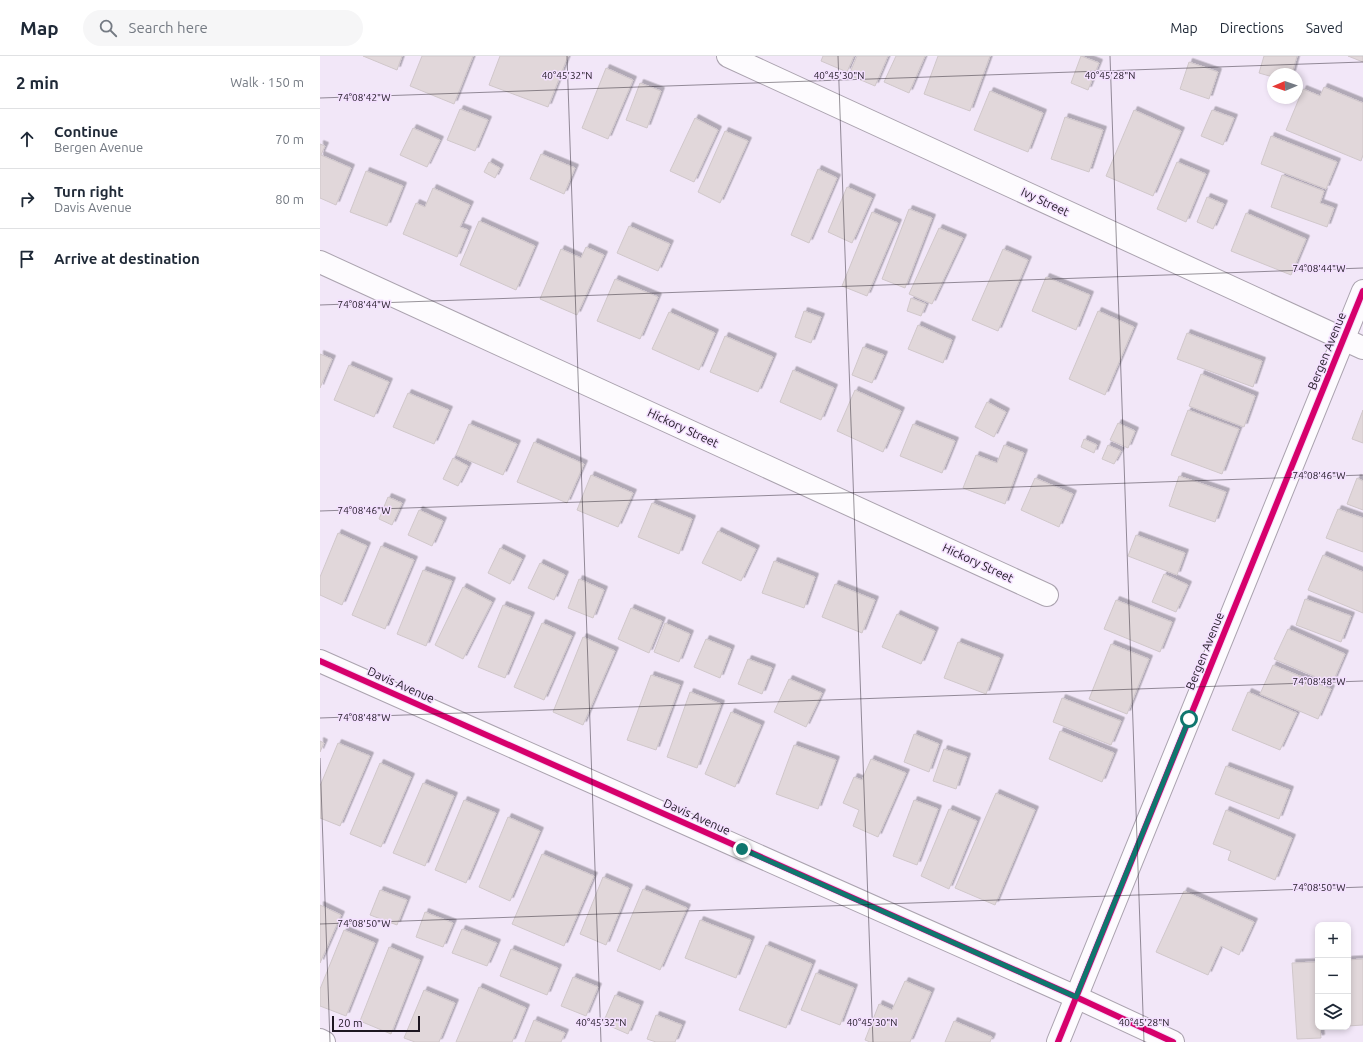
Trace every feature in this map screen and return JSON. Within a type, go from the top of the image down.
[{"type":"street","name":"Ivy Street","points":[[728,56],[1363,348]]},
{"type":"street","name":"Hickory Street","points":[[320,262],[1047,595]]},
{"type":"street","name":"Bergen Avenue","points":[[1058,1042],[1363,291]]},
{"type":"street","name":"Davis Avenue","points":[[320,662],[1076,997],[1173,1042]]},
{"type":"street","points":[[320,1040],[324,1042]]},
{"type":"building","points":[[363,56],[402,56],[397,70]]},
{"type":"building","points":[[422,56],[473,56],[454,104],[410,86]]},
{"type":"building","points":[[500,56],[568,56],[548,107],[489,85]]},
{"type":"building","points":[[823,56],[854,56],[847,72],[821,61]]},
{"type":"building","points":[[857,56],[888,56],[875,86],[849,75]]},
{"type":"building","points":[[896,56],[925,56],[909,93],[884,82]]},
{"type":"building","points":[[938,56],[990,56],[970,111],[924,94]]},
{"type":"building","points":[[1081,56],[1099,63],[1088,90],[1071,83]]},
{"type":"building","points":[[1264,56],[1297,56],[1294,68],[1267,68],[1267,75],[1259,73]]},
{"type":"building","points":[[1348,56],[1363,56],[1363,62]]},
{"type":"building","points":[[1189,62],[1218,72],[1209,99],[1180,89]]},
{"type":"building","points":[[606,68],[633,80],[608,139],[582,128]]},
{"type":"building","points":[[640,83],[661,91],[647,128],[626,120]]},
{"type":"building","points":[[1324,87],[1363,103],[1363,155],[1361,161],[1286,130],[1297,104],[1303,104],[1303,89],[1320,96]]},
{"type":"building","points":[[990,91],[1043,113],[1028,152],[974,130]]},
{"type":"building","points":[[460,109],[488,120],[475,151],[447,140]]},
{"type":"building","points":[[1134,110],[1181,131],[1153,196],[1106,176]]},
{"type":"building","points":[[1212,110],[1234,118],[1223,145],[1201,136]]},
{"type":"building","points":[[1065,117],[1103,130],[1089,172],[1051,159]]},
{"type":"building","points":[[695,118],[718,130],[694,182],[670,171]]},
{"type":"building","points":[[413,128],[440,140],[427,167],[400,155]]},
{"type":"building","points":[[725,131],[748,141],[720,203],[698,192]]},
{"type":"building","points":[[1271,136],[1337,162],[1326,189],[1261,164]]},
{"type":"building","points":[[320,144],[325,146],[321,155],[351,168],[336,205],[320,198]]},
{"type":"building","points":[[541,154],[575,168],[564,194],[530,179]]},
{"type":"building","points":[[489,162],[500,168],[495,178],[484,172]]},
{"type":"building","points":[[1177,162],[1206,174],[1186,222],[1157,209]]},
{"type":"building","points":[[818,169],[837,178],[809,243],[791,235]]},
{"type":"building","points":[[366,171],[403,186],[387,226],[350,212]]},
{"type":"building","points":[[1282,175],[1324,191],[1320,203],[1334,208],[1327,227],[1271,207]]},
{"type":"building","points":[[847,187],[872,198],[852,243],[828,232]]},
{"type":"building","points":[[433,188],[470,205],[460,227],[468,230],[457,257],[403,234],[416,203],[425,207]]},
{"type":"building","points":[[1207,197],[1224,204],[1213,229],[1197,222]]},
{"type":"building","points":[[909,209],[932,218],[905,288],[882,279]]},
{"type":"building","points":[[872,212],[898,223],[867,296],[842,286]]},
{"type":"building","points":[[1246,213],[1306,239],[1291,275],[1231,251]]},
{"type":"building","points":[[479,221],[535,246],[516,290],[460,265]]},
{"type":"building","points":[[629,226],[670,244],[658,271],[617,253]]},
{"type":"building","points":[[939,228],[963,238],[932,304],[909,294]]},
{"type":"building","points":[[586,247],[604,255],[577,315],[540,299],[561,249],[581,258]]},
{"type":"building","points":[[1003,249],[1028,260],[998,331],[972,320]]},
{"type":"building","points":[[1046,277],[1090,295],[1076,330],[1032,311]]},
{"type":"building","points":[[615,279],[658,297],[640,339],[597,321]]},
{"type":"building","points":[[911,298],[926,304],[921,316],[907,311]]},
{"type":"building","points":[[804,311],[821,317],[811,343],[795,337]]},
{"type":"building","points":[[1098,311],[1134,327],[1105,395],[1069,379]]},
{"type":"building","points":[[669,312],[715,333],[699,370],[652,349]]},
{"type":"building","points":[[918,325],[952,340],[943,363],[908,349]]},
{"type":"building","points":[[1187,333],[1262,361],[1253,387],[1177,359]]},
{"type":"building","points":[[725,336],[773,357],[758,392],[710,372]]},
{"type":"building","points":[[863,347],[884,355],[872,383],[852,375]]},
{"type":"building","points":[[320,354],[332,359],[320,388]]},
{"type":"building","points":[[349,365],[389,382],[374,417],[334,400]]},
{"type":"building","points":[[793,370],[834,388],[821,420],[780,402]]},
{"type":"building","points":[[1201,374],[1255,396],[1244,427],[1189,406]]},
{"type":"building","points":[[855,390],[901,411],[883,452],[837,431]]},
{"type":"building","points":[[408,393],[449,410],[434,444],[393,427]]},
{"type":"building","points":[[987,402],[1006,412],[994,437],[975,427]]},
{"type":"building","points":[[1188,410],[1239,429],[1222,474],[1171,455]]},
{"type":"building","points":[[1363,410],[1363,443],[1352,439]]},
{"type":"building","points":[[1118,423],[1135,431],[1128,448],[1110,440]]},
{"type":"building","points":[[469,424],[517,444],[503,475],[456,455]]},
{"type":"building","points":[[913,424],[955,441],[942,473],[900,456]]},
{"type":"building","points":[[1084,439],[1097,445],[1094,453],[1081,447]]},
{"type":"building","points":[[534,442],[584,464],[567,503],[517,482]]},
{"type":"building","points":[[1004,445],[1024,453],[1005,504],[963,488],[976,455],[997,463]]},
{"type":"building","points":[[1108,445],[1121,451],[1114,464],[1102,459]]},
{"type":"building","points":[[453,458],[468,466],[458,486],[443,479]]},
{"type":"building","points":[[591,475],[633,493],[618,527],[577,510]]},
{"type":"building","points":[[1179,476],[1226,492],[1215,522],[1169,506]]},
{"type":"building","points":[[1035,478],[1073,494],[1059,527],[1021,510]]},
{"type":"building","points":[[1357,478],[1363,481],[1363,510],[1347,504]]},
{"type":"building","points":[[388,497],[402,503],[392,525],[379,519]]},
{"type":"building","points":[[652,503],[692,519],[679,554],[638,537]]},
{"type":"building","points":[[1338,509],[1363,518],[1363,552],[1326,538]]},
{"type":"building","points":[[419,510],[443,521],[432,546],[408,535]]},
{"type":"building","points":[[718,531],[756,549],[741,581],[702,563]]},
{"type":"building","points":[[338,533],[367,546],[342,605],[320,595],[320,577]]},
{"type":"building","points":[[1136,535],[1185,553],[1177,575],[1128,556]]},
{"type":"building","points":[[381,546],[414,560],[385,629],[352,615]]},
{"type":"building","points":[[500,548],[522,559],[510,584],[488,573]]},
{"type":"building","points":[[1323,555],[1363,572],[1363,613],[1308,590]]},
{"type":"building","points":[[774,561],[815,577],[804,608],[762,593]]},
{"type":"building","points":[[540,563],[565,575],[554,600],[528,588]]},
{"type":"building","points":[[423,570],[452,581],[426,646],[397,634]]},
{"type":"building","points":[[1164,574],[1188,585],[1176,612],[1152,602]]},
{"type":"building","points":[[579,579],[604,590],[593,618],[568,608]]},
{"type":"building","points":[[835,584],[875,600],[862,633],[822,617]]},
{"type":"building","points":[[463,587],[492,602],[463,659],[435,645]]},
{"type":"building","points":[[1305,599],[1351,616],[1341,642],[1296,625]]},
{"type":"building","points":[[1116,600],[1172,622],[1160,652],[1104,629]]},
{"type":"building","points":[[503,605],[531,616],[505,678],[478,667]]},
{"type":"building","points":[[631,608],[662,621],[649,653],[618,639]]},
{"type":"building","points":[[897,614],[935,631],[921,664],[882,647]]},
{"type":"building","points":[[542,623],[572,636],[544,700],[514,687]]},
{"type":"building","points":[[665,623],[690,634],[679,662],[654,652]]},
{"type":"building","points":[[1288,629],[1345,654],[1332,684],[1274,659]]},
{"type":"building","points":[[583,637],[615,651],[583,725],[553,712]]},
{"type":"building","points":[[706,639],[731,649],[720,678],[694,667]]},
{"type":"building","points":[[958,642],[1000,658],[986,694],[944,678]]},
{"type":"building","points":[[1111,644],[1149,659],[1127,714],[1089,699]]},
{"type":"building","points":[[748,659],[772,668],[762,694],[738,684]]},
{"type":"building","points":[[1273,665],[1331,689],[1318,719],[1260,694]]},
{"type":"building","points":[[651,675],[680,685],[656,750],[627,740]]},
{"type":"building","points":[[789,679],[822,693],[806,727],[774,712]]},
{"type":"building","points":[[690,692],[721,704],[697,768],[667,757]]},
{"type":"building","points":[[1248,692],[1297,713],[1280,750],[1232,730]]},
{"type":"building","points":[[1062,698],[1121,721],[1111,745],[1053,722]]},
{"type":"building","points":[[731,712],[761,725],[735,787],[705,774]]},
{"type":"building","points":[[1060,731],[1114,753],[1102,782],[1049,759]]},
{"type":"building","points":[[914,734],[939,744],[929,772],[904,762]]},
{"type":"building","points":[[320,741],[324,743],[320,752]]},
{"type":"building","points":[[338,743],[370,756],[340,826],[320,818],[320,786]]},
{"type":"building","points":[[794,745],[836,760],[818,809],[776,794]]},
{"type":"building","points":[[944,749],[967,757],[956,789],[933,781]]},
{"type":"building","points":[[871,759],[906,773],[878,837],[853,826],[859,810],[843,803],[854,777],[862,780]]},
{"type":"building","points":[[380,763],[411,777],[381,847],[350,834]]},
{"type":"building","points":[[1226,766],[1290,790],[1279,819],[1215,794]]},
{"type":"building","points":[[423,783],[454,796],[425,866],[393,853]]},
{"type":"building","points":[[996,793],[1035,810],[995,905],[955,888]]},
{"type":"building","points":[[464,800],[496,813],[466,883],[435,870]]},
{"type":"building","points":[[914,800],[938,809],[917,865],[893,856]]},
{"type":"building","points":[[949,809],[977,821],[949,889],[921,876]]},
{"type":"building","points":[[1226,810],[1292,838],[1275,880],[1228,860],[1231,851],[1213,844]]},
{"type":"building","points":[[508,817],[540,831],[510,901],[479,887]]},
{"type":"building","points":[[542,854],[594,876],[564,946],[512,924]]},
{"type":"building","points":[[603,877],[629,888],[606,945],[580,934]]},
{"type":"building","points":[[643,889],[687,908],[660,970],[617,951]]},
{"type":"building","points":[[380,890],[407,900],[397,925],[370,915]]},
{"type":"building","points":[[1184,891],[1254,922],[1239,955],[1221,946],[1208,975],[1156,952]]},
{"type":"building","points":[[320,905],[341,915],[320,963]]},
{"type":"building","points":[[425,912],[453,923],[443,947],[416,937]]},
{"type":"building","points":[[700,920],[751,940],[736,978],[685,958]]},
{"type":"building","points":[[462,929],[497,943],[487,966],[452,953]]},
{"type":"building","points":[[344,930],[375,943],[346,1016],[320,1006],[320,989]]},
{"type":"building","points":[[766,945],[812,964],[786,1028],[739,1010]]},
{"type":"building","points":[[389,947],[420,960],[391,1034],[360,1021]]},
{"type":"building","points":[[511,949],[558,968],[547,995],[500,976]]},
{"type":"building","points":[[1363,959],[1363,1025],[1351,1026],[1351,960]]},
{"type":"building","points":[[1315,962],[1315,1030],[1320,1030],[1321,1038],[1297,1039],[1292,963]]},
{"type":"building","points":[[816,973],[854,988],[840,1025],[801,1010]]},
{"type":"building","points":[[573,977],[598,987],[586,1016],[561,1006]]},
{"type":"building","points":[[905,981],[931,992],[910,1042],[870,1042],[865,1040],[879,1004],[892,1010]]},
{"type":"building","points":[[479,987],[526,1008],[512,1042],[456,1042]]},
{"type":"building","points":[[424,990],[455,1003],[439,1042],[415,1042],[404,1038]]},
{"type":"building","points":[[615,995],[640,1005],[628,1034],[603,1023]]},
{"type":"building","points":[[656,1015],[682,1025],[675,1042],[656,1042],[647,1039]]},
{"type":"building","points":[[534,1020],[565,1033],[561,1042],[525,1042]]},
{"type":"building","points":[[954,1021],[992,1037],[990,1042],[945,1042]]},
{"type":"cycle path","points":[[1058,1042],[1363,291]]},
{"type":"cycle path","points":[[320,661],[1076,997],[1173,1042]]},
{"type":"route","points":[[742,849],[1076,997],[1189,719]]}]
